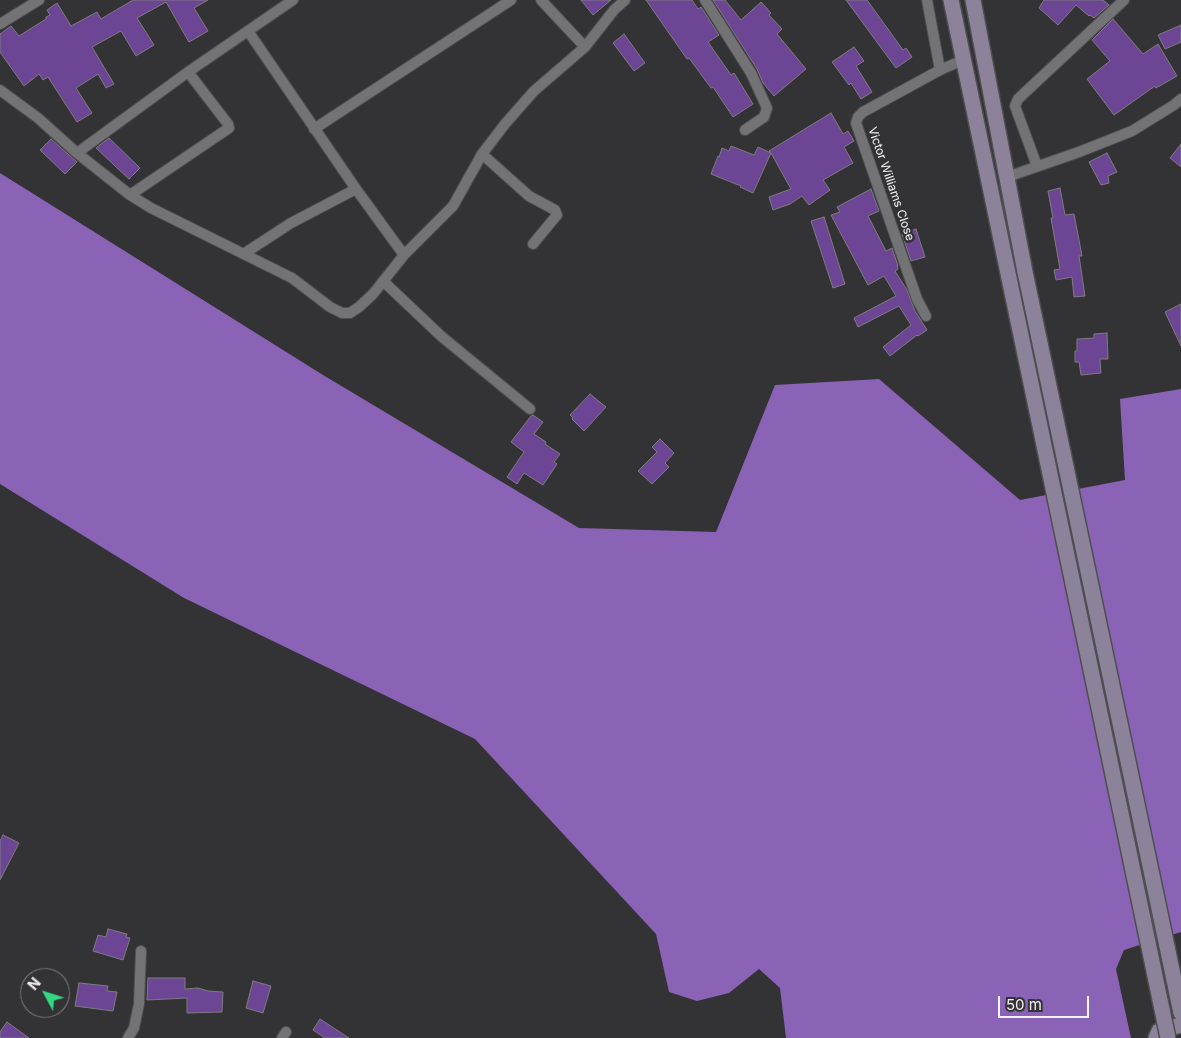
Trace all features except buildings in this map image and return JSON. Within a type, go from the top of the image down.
[{"type":"main road","points":[[950,0],[1168,1038]]},
{"type":"main road","points":[[973,0],[1025,272],[1181,1013]]},
{"type":"main road","points":[[1156,1038],[1159,1031],[1181,1025]]},
{"type":"street","points":[[0,24],[40,0]]},
{"type":"street","points":[[77,153],[188,72],[293,0]]},
{"type":"street","points":[[314,129],[511,0]]},
{"type":"street","points":[[541,0],[585,48]]},
{"type":"street","points":[[0,90],[38,118],[77,153],[130,195],[151,208],[292,278],[342,313],[350,313],[359,307],[404,254],[453,206],[482,154],[505,124],[534,91],[585,48],[614,10],[625,0]]},
{"type":"street","points":[[705,0],[751,73],[767,108],[764,117],[745,130]]},
{"type":"street","points":[[927,0],[940,70]]},
{"type":"street","points":[[1037,166],[1015,106],[1018,99],[1124,0]]},
{"type":"street","points":[[248,31],[314,129],[404,254]]},
{"type":"street","name":"Victor Williams Close","points":[[926,316],[917,298],[856,123],[862,112],[940,70],[963,60]]},
{"type":"street","points":[[130,195],[229,128],[228,124],[188,72]]},
{"type":"street","points":[[1006,177],[1079,152],[1132,131],[1181,99]]},
{"type":"street","points":[[482,154],[529,196],[555,210],[556,214],[533,244]]},
{"type":"street","points":[[245,254],[291,223],[356,188]]},
{"type":"street","points":[[383,281],[441,336],[530,409]]},
{"type":"street","points":[[128,1038],[134,1028],[139,1004],[141,952]]},
{"type":"shaded area","points":[[0,173],[323,375],[579,528],[716,532],[775,385],[879,379],[1020,500],[1125,480],[1120,399],[1181,389],[1181,932],[1124,950],[1116,969],[1131,1038],[786,1038],[780,988],[759,969],[729,993],[697,1001],[669,992],[656,934],[475,739],[184,598],[0,484]]}]
